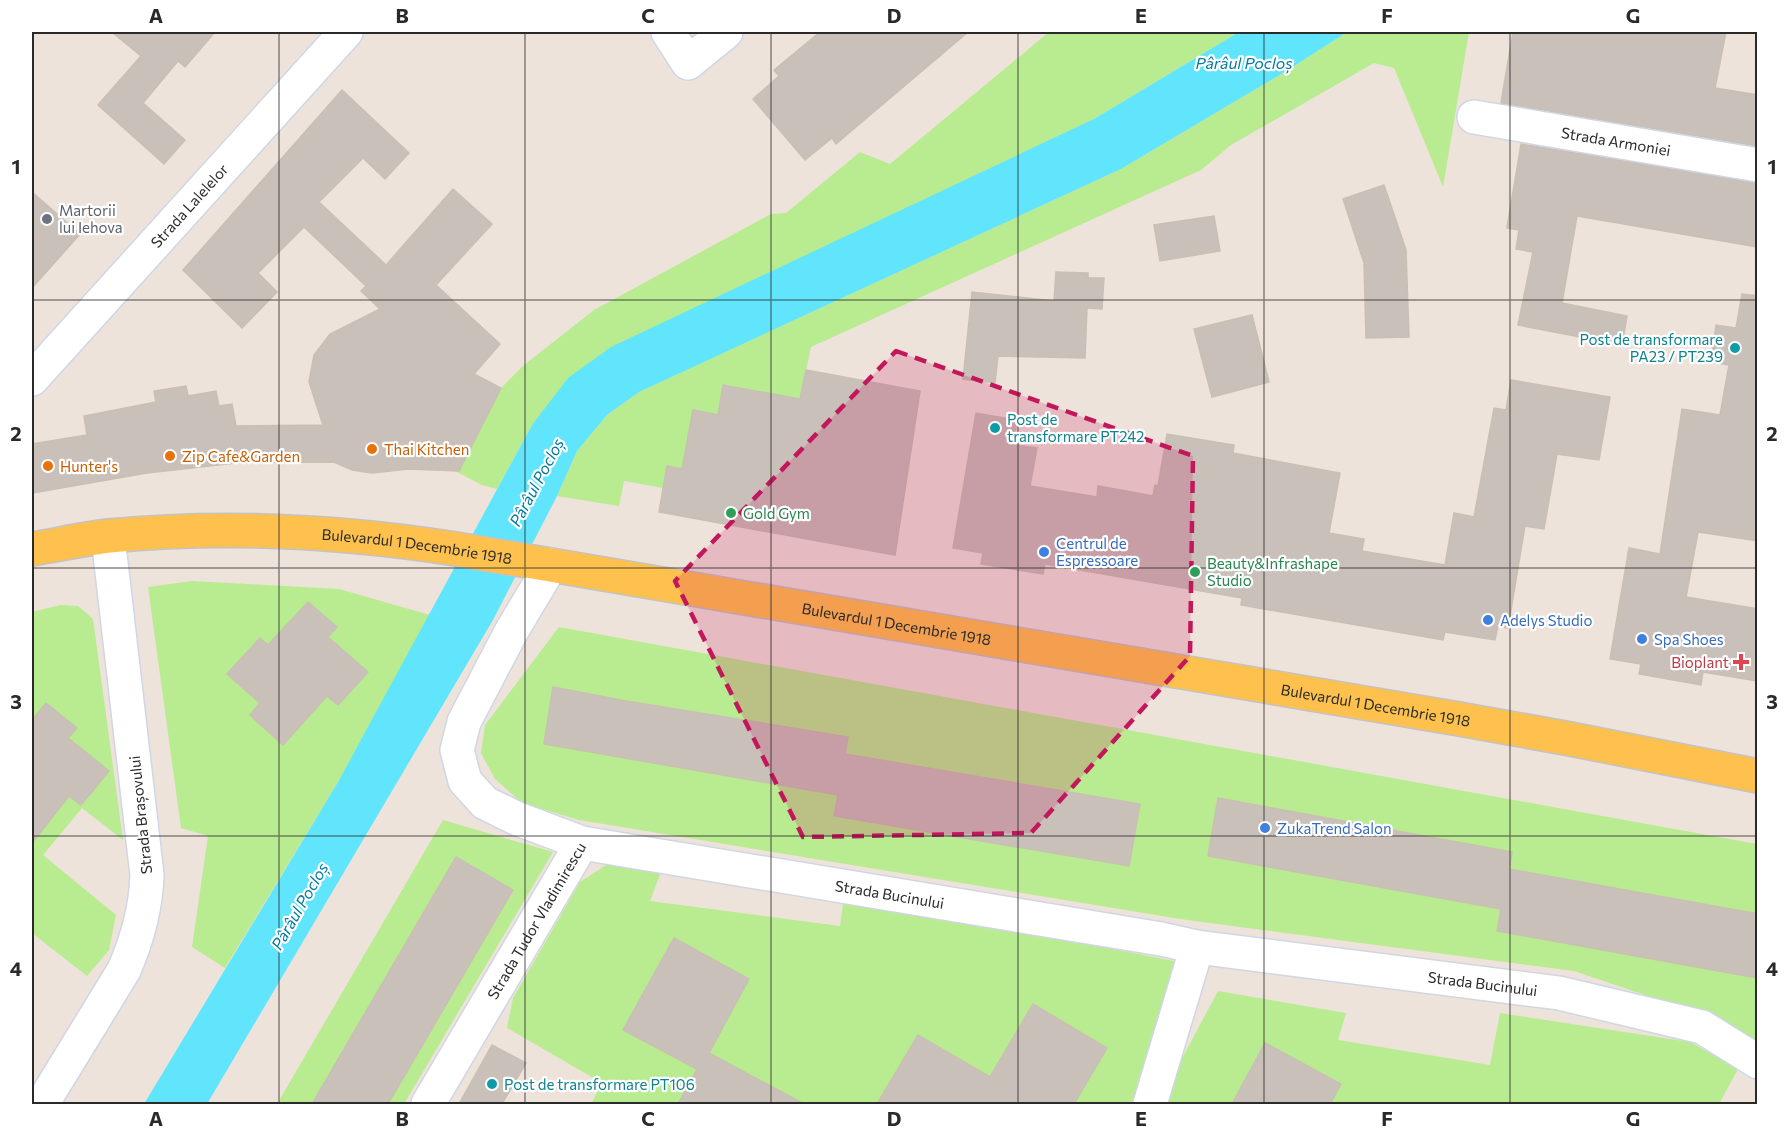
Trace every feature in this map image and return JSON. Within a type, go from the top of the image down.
[{"type":"main road","name":"Bulevardul 1 Decembrie 1918","points":[[32,549],[108,537],[238,530],[370,537],[445,547],[1517,729],[1758,777]]},
{"type":"street","name":"Strada Lalelelor","points":[[32,379],[346,32]]},
{"type":"street","points":[[668,32],[688,63],[726,32]]},
{"type":"street","name":"Strada Armoniei","points":[[1474,117],[1758,165]]},
{"type":"street","name":"Strada Brașovului","points":[[42,1104],[124,970],[134,947],[146,897],[146,863],[108,537]]},
{"type":"street","name":"Strada Tudor Vladimirescu","points":[[429,1104],[582,843],[518,819],[485,803],[465,781],[457,750],[464,722],[511,632],[551,565]]},
{"type":"street","name":"Strada Bucinului","points":[[582,843],[1150,937],[1197,947],[1559,993],[1702,1028],[1758,1062]]},
{"type":"street","points":[[1150,1104],[1197,947]]},
{"type":"highlighted area","points":[[896,351],[1193,456],[1190,656],[1031,833],[803,837],[675,581]]},
{"type":"green space","points":[[1049,32],[1239,32],[1094,119],[532,425],[497,489],[482,485],[455,471],[461,467],[501,388],[524,365],[594,310],[771,214],[786,213],[860,152],[890,164]]},
{"type":"green space","points":[[1347,32],[1469,32],[1443,187],[1394,68],[1374,63],[1231,145],[1201,170],[811,347],[800,399],[724,385],[718,415],[693,411],[682,469],[663,488],[624,481],[619,506],[557,496],[577,451],[607,415],[639,392],[1121,169],[1288,70]]},
{"type":"green space","points":[[192,581],[339,589],[430,615],[338,782],[225,968],[192,947],[208,836],[181,828],[148,587]]},
{"type":"green space","points":[[60,605],[78,606],[93,619],[123,840],[82,808],[43,855],[116,915],[109,950],[87,976],[32,933],[32,612]]},
{"type":"green space","points":[[559,627],[1757,844],[1757,1051],[1692,1011],[1574,971],[1180,919],[579,820],[522,803],[495,779],[481,753],[485,725]]},
{"type":"green space","points":[[443,820],[553,852],[404,1104],[277,1104]]},
{"type":"green space","points":[[630,862],[662,869],[650,901],[840,926],[844,896],[1179,962],[1137,1104],[591,1104],[602,1083],[507,1028],[513,998],[580,882],[606,865]]},
{"type":"green space","points":[[1218,991],[1346,1013],[1338,1040],[1490,1065],[1500,1013],[1690,1042],[1738,1069],[1719,1104],[1163,1104],[1170,1081]]},
{"type":"water","name":"Pârâul Pocloș","points":[[1239,32],[1347,32],[1288,70],[1121,169],[639,392],[607,415],[577,451],[557,496],[493,620],[207,1104],[144,1104],[338,782],[532,425],[568,378],[611,347],[1094,119]]},
{"type":"building","points":[[112,32],[215,32],[185,67],[178,61],[143,103],[185,140],[164,164],[98,105],[141,56]]},
{"type":"building","points":[[820,32],[968,32],[836,144],[832,138],[805,160],[753,99],[779,76],[774,70]]},
{"type":"building","points":[[1513,32],[1726,32],[1715,88],[1758,95],[1758,146],[1501,103]]},
{"type":"building","points":[[342,90],[409,153],[385,179],[363,158],[319,202],[386,265],[453,189],[492,224],[436,285],[500,344],[474,374],[501,388],[459,471],[409,469],[372,473],[352,470],[334,462],[236,463],[147,473],[32,493],[32,444],[87,435],[84,416],[156,402],[154,391],[186,386],[188,396],[216,391],[219,406],[232,404],[236,426],[323,425],[309,382],[314,355],[330,334],[380,309],[361,291],[366,286],[304,227],[258,273],[277,292],[242,328],[183,270]]},
{"type":"building","points":[[1521,144],[1758,183],[1758,247],[1577,216],[1562,303],[1627,316],[1622,345],[1518,325],[1533,252],[1516,249],[1519,230],[1507,228]]},
{"type":"building","points":[[1384,185],[1406,250],[1409,337],[1366,338],[1364,263],[1343,199]]},
{"type":"building","name":"Martorii lui Iehova","points":[[32,192],[80,234],[32,288]]},
{"type":"building","points":[[1214,216],[1220,251],[1160,261],[1154,225]]},
{"type":"building","points":[[1056,272],[1088,273],[1088,278],[1104,278],[1102,309],[1087,308],[1085,358],[998,356],[995,383],[963,379],[972,292],[1054,301]]},
{"type":"building","points":[[1742,294],[1758,296],[1758,541],[1698,532],[1686,597],[1758,609],[1758,681],[1703,672],[1701,685],[1639,674],[1641,664],[1610,659],[1629,548],[1660,554],[1682,409],[1720,415],[1729,365],[1711,362],[1716,325],[1736,328]]},
{"type":"building","points":[[1252,315],[1269,382],[1212,397],[1194,329]]},
{"type":"building","points":[[806,370],[920,391],[895,555],[659,512],[667,466],[682,469],[693,410],[718,415],[723,385],[800,399]]},
{"type":"building","points":[[1511,380],[1610,397],[1599,460],[1557,454],[1544,529],[1525,526],[1508,628],[1498,626],[1495,640],[1445,632],[1443,640],[1241,605],[1242,598],[1045,564],[1043,574],[981,564],[983,553],[953,548],[976,413],[1017,420],[1013,445],[1037,448],[1030,486],[1097,497],[1098,486],[1153,496],[1155,485],[1158,486],[1167,434],[1234,445],[1233,453],[1340,473],[1329,533],[1364,539],[1362,551],[1445,565],[1454,513],[1474,517],[1494,408],[1506,410]]},
{"type":"building","points":[[308,602],[337,627],[328,637],[368,672],[338,705],[327,696],[283,745],[250,715],[260,703],[227,674],[260,638],[268,645]]},
{"type":"building","points":[[553,687],[848,737],[845,754],[1140,804],[1129,866],[834,816],[838,795],[544,744]]},
{"type":"building","points":[[46,703],[77,728],[68,738],[109,771],[81,805],[69,796],[32,843],[32,720]]},
{"type":"building","points":[[1218,798],[1512,852],[1509,869],[1758,914],[1758,978],[1497,931],[1501,909],[1208,856]]},
{"type":"building","points":[[456,857],[513,890],[388,1104],[312,1104]]},
{"type":"building","points":[[674,938],[749,979],[709,1053],[804,1104],[678,1104],[697,1069],[623,1030]]},
{"type":"building","points":[[1033,1004],[1107,1048],[1074,1104],[877,1104],[918,1035],[990,1077]]},
{"type":"building","points":[[1265,1043],[1341,1084],[1330,1104],[1232,1104]]},
{"type":"building","name":"Post de transformare PT106","points":[[492,1045],[526,1063],[502,1104],[459,1104]]},
{"type":"place","name":"Martorii lui Iehova","points":[[47,219]]},
{"type":"place","name":"Post de transformare PA23 / PT239","points":[[1735,348]]},
{"type":"place","name":"Post de transformare PT242","points":[[995,428]]},
{"type":"place","name":"Thai Kitchen","points":[[372,449]]},
{"type":"place","name":"Zip Cafe&Garden","points":[[170,456]]},
{"type":"place","name":"Hunter's","points":[[48,466]]},
{"type":"place","name":"Gold Gym","points":[[731,513]]},
{"type":"place","name":"Centrul de Espressoare","points":[[1044,552]]},
{"type":"place","name":"Beauty&Infrashape Studio","points":[[1195,572]]},
{"type":"place","name":"Adelys Studio","points":[[1488,620]]},
{"type":"place","name":"Spa Shoes","points":[[1642,639]]},
{"type":"place","name":"Bioplant","points":[[1741,662]]},
{"type":"place","name":"ZukaTrend Salon","points":[[1265,828]]},
{"type":"place","name":"Post de transformare PT106","points":[[492,1084]]}]
